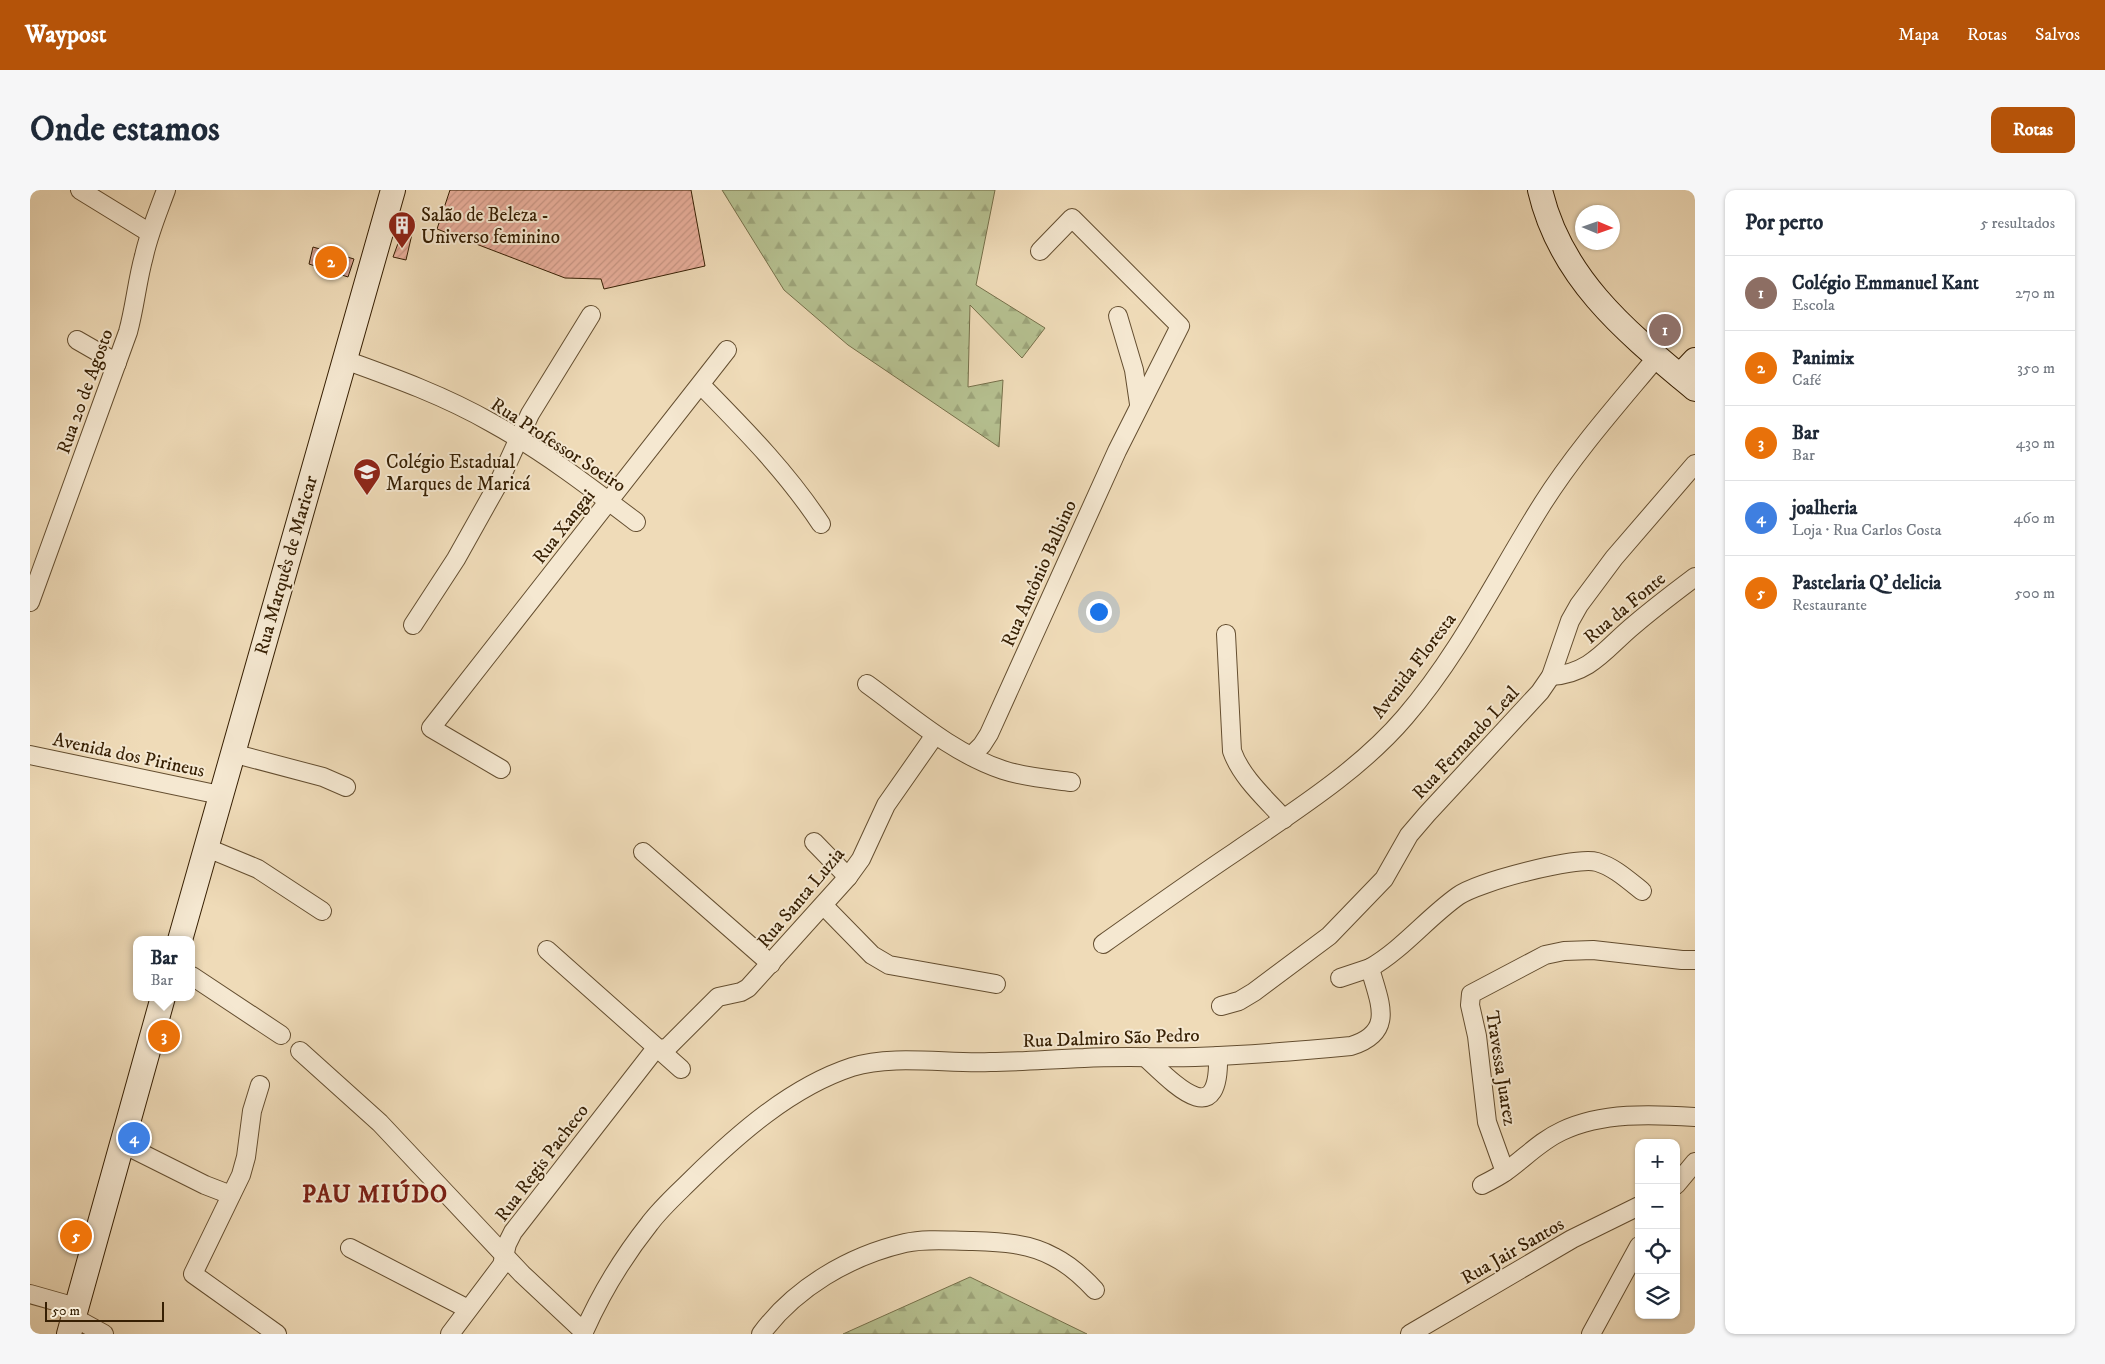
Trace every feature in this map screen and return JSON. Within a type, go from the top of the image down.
[{"type":"main road","name":"Rua Marquês de Maricar","points":[[181,936],[393,190]]},
{"type":"main road","points":[[1540,190],[1552,229],[1565,256],[1599,303],[1657,357],[1690,375]]},
{"type":"main road","points":[[73,1319],[162,1001]]},
{"type":"street","points":[[80,190],[150,233]]},
{"type":"street","name":"Rua 20 de Agosto","points":[[30,602],[117,363],[134,311],[143,258],[150,233],[166,190]]},
{"type":"street","name":"Rua Antônio Balbino","points":[[971,756],[982,745],[989,734],[1139,404],[1180,326],[1072,218],[1040,251]]},
{"type":"street","points":[[413,625],[465,542],[498,484],[518,437],[591,315]]},
{"type":"street","points":[[1118,316],[1134,370],[1139,404]]},
{"type":"street","points":[[77,340],[117,363]]},
{"type":"street","name":"Rua Xangai","points":[[501,769],[432,728],[727,350]]},
{"type":"street","name":"Avenida Floresta","points":[[1103,944],[1284,819],[1373,750],[1405,717],[1446,662],[1544,501],[1577,456],[1657,357]]},
{"type":"street","name":"Rua Professor Soeiro","points":[[344,360],[408,383],[518,437],[636,522]]},
{"type":"street","points":[[701,385],[764,449],[821,524]]},
{"type":"street","name":"Rua Fernando Leal","points":[[1221,1006],[1239,1001],[1254,992],[1329,936],[1384,878],[1404,843],[1417,825],[1540,692],[1552,676],[1570,621],[1579,605],[1614,558],[1695,464]]},
{"type":"street","name":"Rua da Fonte","points":[[1552,676],[1570,673],[1595,660],[1605,653],[1632,626],[1695,577]]},
{"type":"street","points":[[1226,634],[1232,751],[1238,764],[1252,784],[1284,819]]},
{"type":"street","points":[[868,684],[935,734],[971,756],[1003,770],[1018,774],[1071,782]]},
{"type":"street","name":"Rua Santa Luzia","points":[[661,1050],[668,1047],[718,997],[741,992],[748,988],[824,906],[861,859],[886,805],[935,734]]},
{"type":"street","points":[[232,753],[323,777],[346,787]]},
{"type":"street","name":"Avenida dos Pirineus","points":[[30,756],[220,795]]},
{"type":"street","points":[[814,842],[848,877]]},
{"type":"street","points":[[205,847],[258,868],[322,911]]},
{"type":"street","points":[[643,852],[771,964]]},
{"type":"street","points":[[1340,978],[1370,968],[1388,958],[1458,896],[1485,883],[1586,860],[1606,865],[1642,891]]},
{"type":"street","points":[[824,906],[872,955],[889,965],[996,984]]},
{"type":"street","points":[[547,950],[682,1069]]},
{"type":"street","name":"Travessa Juarez","points":[[1505,1172],[1487,1122],[1471,994],[1501,976],[1545,955],[1564,951],[1593,950],[1695,960]]},
{"type":"street","name":"Rua Dalmiro São Pedro","points":[[583,1333],[605,1290],[651,1222],[715,1156],[750,1126],[814,1084],[854,1067],[880,1062],[976,1063],[1084,1058],[1218,1056],[1351,1046],[1372,1037],[1378,1029],[1381,1015],[1370,968]]},
{"type":"street","points":[[195,978],[280,1036]]},
{"type":"street","name":"Rua Regis Pacheco","points":[[450,1334],[502,1265],[507,1244],[513,1232],[537,1199],[653,1052],[661,1050]]},
{"type":"street","points":[[300,1051],[380,1123],[522,1274],[583,1333]]},
{"type":"street","points":[[1145,1057],[1178,1087],[1188,1094],[1199,1097],[1209,1096],[1215,1089],[1219,1077],[1218,1056]]},
{"type":"street","points":[[260,1085],[252,1111],[246,1157],[231,1194],[193,1274],[277,1334]]},
{"type":"street","points":[[1482,1185],[1505,1172],[1536,1147],[1562,1131],[1592,1122],[1627,1116],[1666,1115],[1695,1117]]},
{"type":"street","points":[[121,1143],[205,1185],[231,1194]]},
{"type":"street","points":[[1680,1179],[1695,1162]]},
{"type":"street","name":"Rua Jair Santos","points":[[1410,1334],[1572,1239],[1635,1208]]},
{"type":"street","points":[[761,1334],[788,1302],[815,1281],[872,1253],[906,1242],[934,1240],[1002,1242],[1021,1245],[1040,1250],[1055,1257],[1081,1275],[1095,1290]]},
{"type":"street","points":[[350,1248],[468,1309]]},
{"type":"street","points":[[1590,1334],[1635,1253]]},
{"type":"street","points":[[30,1294],[73,1319],[104,1334]]},
{"type":"green space","points":[[722,190],[995,190],[976,285],[1045,328],[1022,358],[970,305],[968,387],[1003,380],[999,447],[848,345],[784,290]]},
{"type":"green space","points":[[970,1277],[1087,1334],[843,1334]]},
{"type":"building","points":[[450,190],[691,190],[705,266],[604,289],[601,279],[565,278],[437,229]]},
{"type":"building","points":[[407,219],[415,221],[406,260],[393,257]]},
{"type":"building","points":[[313,247],[354,259],[348,277],[309,264]]},
{"type":"place","name":"Salão de Beleza - Universo feminino","points":[[402,249]]},
{"type":"place","name":"Panimix","points":[[331,262]]},
{"type":"place","name":"Colégio Emmanuel Kant","points":[[1665,330]]},
{"type":"place","name":"Colégio Estadual Marques de Maricá","points":[[367,496]]},
{"type":"place","name":"Bar","points":[[164,1036]]},
{"type":"place","name":"joalheria","points":[[134,1138]]},
{"type":"place","name":"Pastelaria Q' delicia","points":[[76,1236]]},
{"type":"district","name":"PAU MIÚDO","points":[[375,1194]]}]
